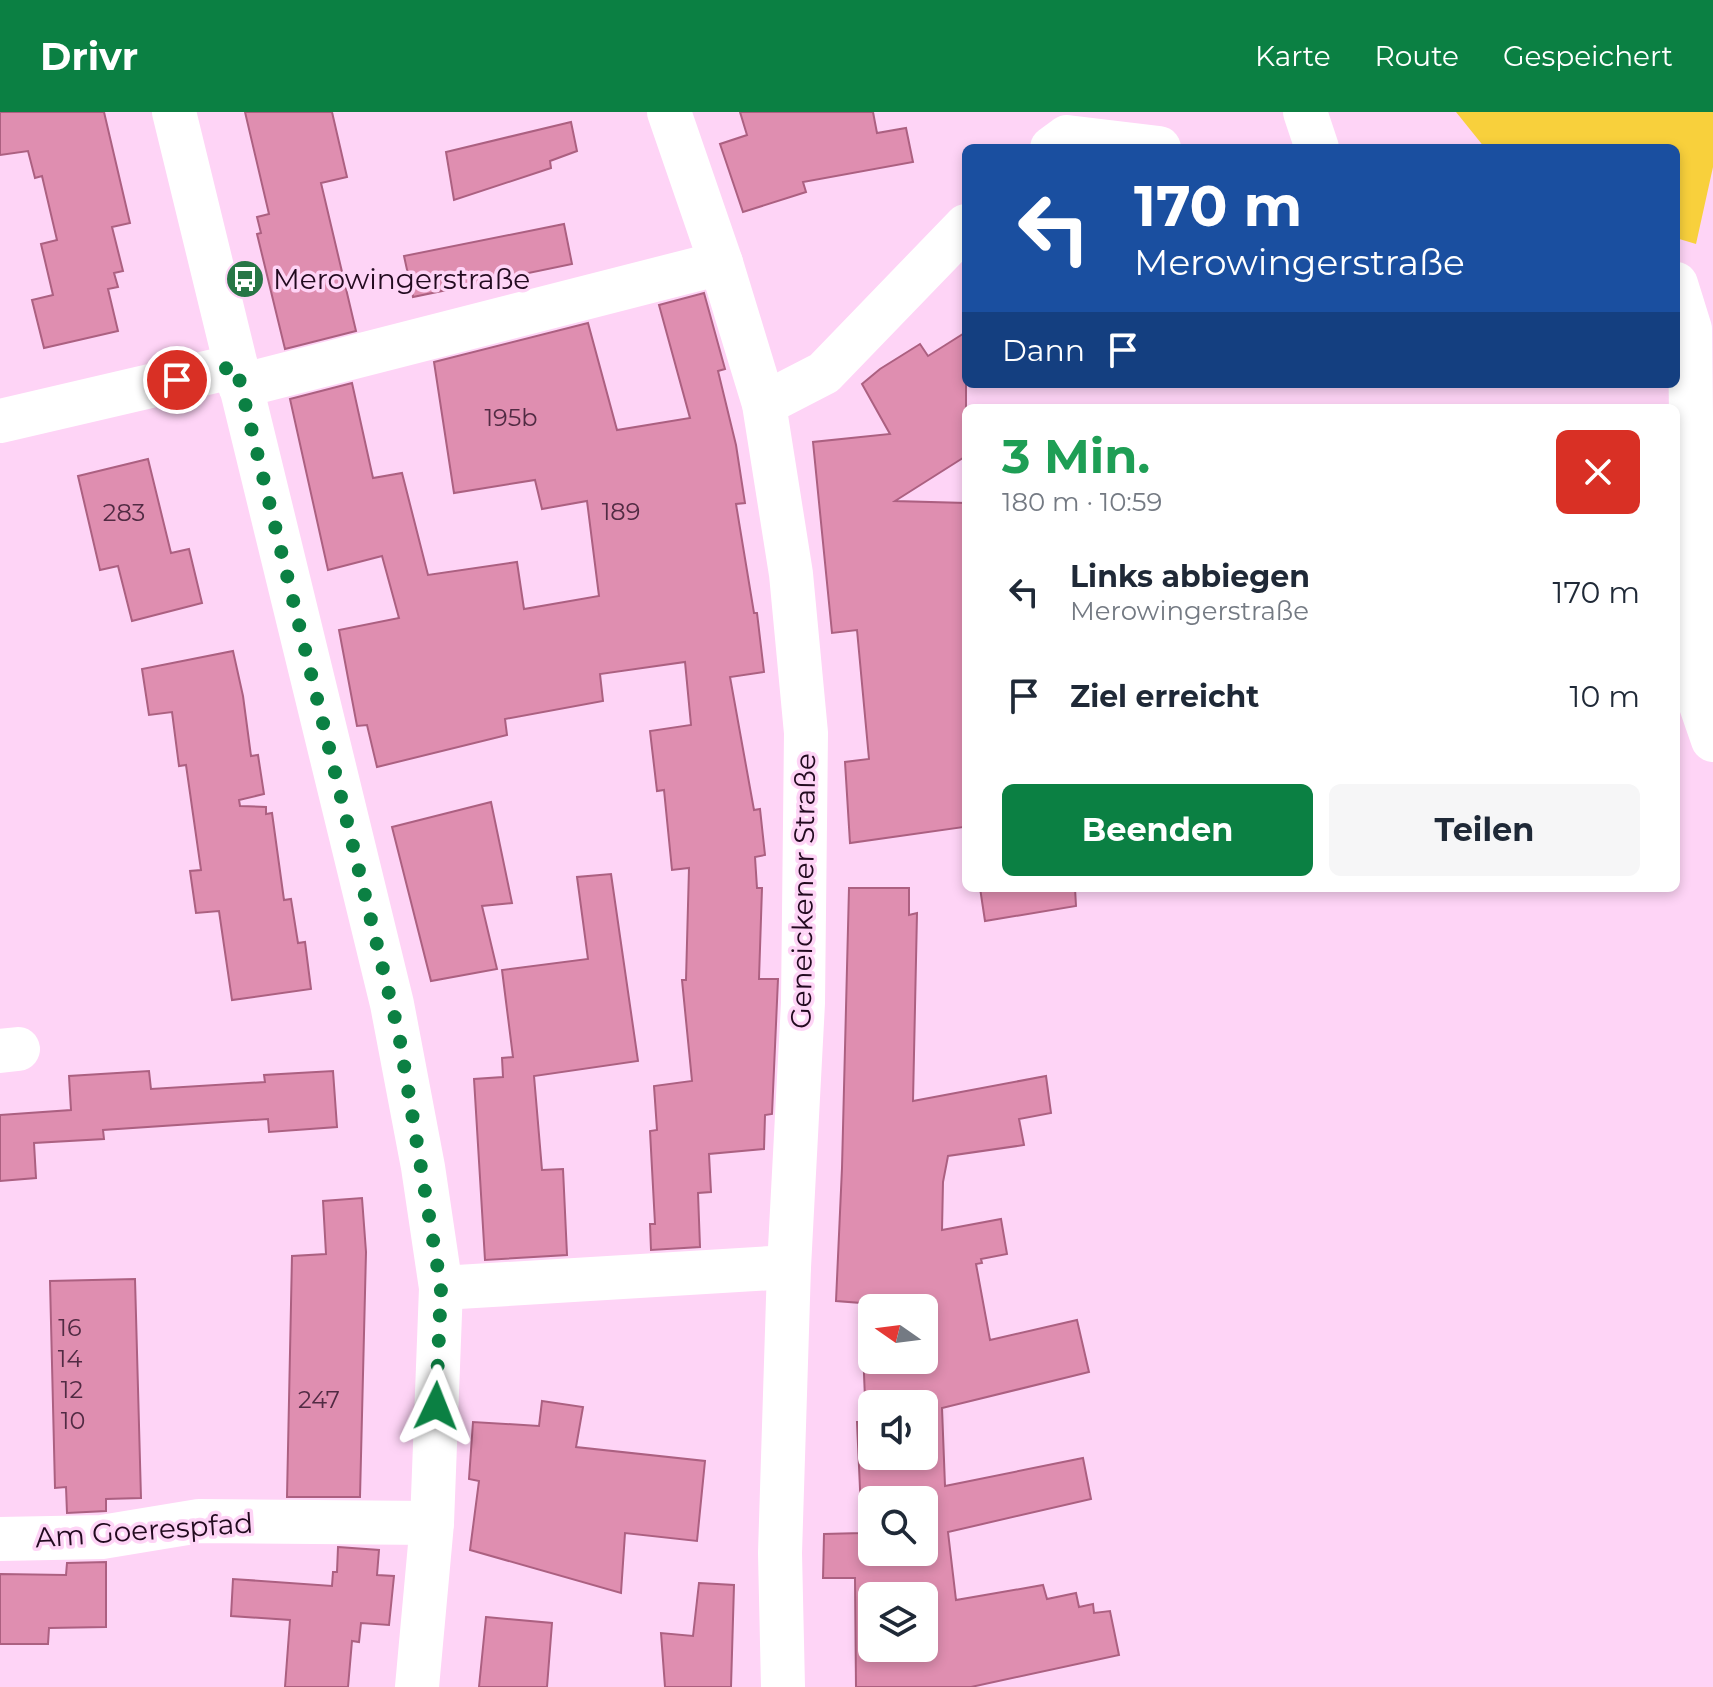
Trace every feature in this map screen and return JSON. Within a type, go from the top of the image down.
[{"type":"street","points":[[174,112],[392,1004],[423,1167],[441,1288],[432,1523],[417,1687]]},
{"type":"street","name":"Geneickener Straße","points":[[669,112],[721,263],[764,404],[791,574],[806,733],[803,1003],[789,1267],[780,1553],[783,1687]]},
{"type":"street","points":[[1305,112],[1316,144]]},
{"type":"street","points":[[1057,144],[1067,137],[1126,144]]},
{"type":"street","points":[[764,404],[824,373],[962,230]]},
{"type":"street","points":[[0,421],[238,376],[721,263]]},
{"type":"street","points":[[1680,297],[1690,329],[1694,685],[1713,740]]},
{"type":"street","points":[[441,1288],[789,1267]]},
{"type":"street","name":"Am Goerespfad","points":[[0,1539],[102,1537],[199,1521],[432,1523]]},
{"type":"shaded area","points":[[1456,112],[1713,112],[1713,167],[1696,244],[1680,239],[1680,144],[1482,144]]},
{"type":"building","points":[[0,112],[104,112],[130,223],[112,227],[123,271],[114,273],[118,287],[108,289],[118,331],[44,348],[32,300],[53,295],[41,244],[57,240],[42,176],[35,178],[28,151],[0,155]]},
{"type":"building","points":[[245,112],[332,112],[347,177],[321,183],[356,331],[285,349],[257,234],[261,233],[257,217],[269,214]]},
{"type":"building","points":[[740,112],[873,112],[877,133],[906,128],[913,162],[803,182],[806,192],[743,212],[720,144],[747,135]]},
{"type":"building","points":[[571,122],[577,151],[550,161],[551,168],[454,200],[446,152]]},
{"type":"building","points":[[564,224],[572,264],[413,297],[404,256]]},
{"type":"building","points":[[704,293],[725,369],[718,371],[736,445],[745,503],[736,504],[754,613],[757,613],[764,672],[730,677],[754,810],[760,809],[765,855],[755,857],[757,888],[762,888],[759,979],[778,979],[772,1114],[765,1115],[764,1149],[709,1154],[711,1192],[698,1193],[700,1247],[651,1250],[650,1224],[655,1224],[650,1131],[657,1130],[654,1086],[692,1081],[682,980],[686,980],[689,868],[672,870],[664,790],[657,791],[650,731],[691,725],[685,662],[600,674],[603,701],[505,719],[507,735],[377,767],[367,725],[357,726],[339,630],[399,618],[382,556],[328,570],[290,399],[352,383],[373,478],[402,473],[428,575],[517,562],[524,609],[599,596],[587,501],[542,509],[535,480],[454,493],[434,362],[588,323],[617,430],[690,418],[659,305]]},
{"type":"building","points":[[962,335],[962,388],[966,388],[966,404],[962,404],[962,459],[895,501],[962,503],[962,827],[850,843],[845,762],[869,759],[857,630],[832,633],[813,442],[890,434],[862,384],[920,344],[928,356]]},
{"type":"building","points":[[148,459],[171,553],[189,549],[202,603],[132,621],[118,566],[100,570],[78,476]]},
{"type":"building","points":[[233,651],[251,756],[258,755],[264,794],[239,800],[240,806],[266,807],[266,814],[272,813],[284,900],[291,899],[298,943],[305,942],[311,989],[232,1000],[219,911],[196,913],[190,871],[201,870],[186,765],[179,766],[172,712],[149,715],[142,669]]},
{"type":"building","points":[[491,802],[512,903],[482,906],[497,969],[431,981],[392,827]]},
{"type":"building","points":[[611,874],[638,1061],[534,1076],[542,1170],[563,1169],[567,1255],[485,1260],[474,1079],[503,1077],[502,1058],[513,1057],[502,970],[588,959],[577,877]]},
{"type":"building","points":[[849,888],[909,888],[909,915],[917,913],[913,1101],[1046,1076],[1051,1113],[1019,1119],[1024,1145],[948,1156],[943,1182],[942,1230],[1001,1219],[1007,1254],[981,1259],[982,1263],[976,1264],[990,1340],[1077,1320],[1089,1372],[942,1408],[945,1486],[1083,1458],[1091,1499],[948,1532],[956,1600],[1043,1585],[1047,1599],[1076,1593],[1079,1607],[1093,1604],[1094,1613],[1110,1611],[1119,1655],[971,1687],[856,1687],[855,1578],[823,1578],[824,1534],[858,1533],[858,1566],[938,1566],[938,1486],[860,1486],[859,1470],[938,1470],[938,1390],[865,1390],[864,1374],[938,1374],[938,1294],[858,1294],[858,1303],[836,1301]]},
{"type":"building","points":[[981,892],[1075,892],[1076,906],[985,921]]},
{"type":"building","points":[[149,1071],[151,1089],[265,1082],[264,1075],[333,1071],[337,1127],[269,1132],[268,1119],[103,1130],[104,1139],[34,1143],[36,1178],[0,1181],[0,1115],[71,1110],[69,1076]]},
{"type":"building","points":[[362,1198],[366,1252],[360,1497],[287,1497],[292,1256],[326,1254],[323,1201]]},
{"type":"building","points":[[135,1279],[141,1498],[106,1499],[106,1511],[67,1513],[66,1487],[55,1488],[50,1281]]},
{"type":"building","points":[[542,1401],[583,1407],[576,1447],[705,1461],[697,1541],[625,1533],[621,1593],[470,1550],[479,1481],[469,1479],[473,1422],[539,1426]]},
{"type":"building","points":[[338,1547],[379,1550],[377,1575],[394,1576],[389,1625],[361,1623],[359,1642],[352,1641],[348,1687],[285,1687],[290,1620],[231,1616],[233,1579],[332,1586],[333,1572],[337,1572]]},
{"type":"building","points":[[106,1562],[106,1627],[49,1628],[48,1644],[0,1644],[0,1574],[66,1575],[67,1563]]},
{"type":"building","points":[[699,1583],[734,1585],[731,1687],[665,1687],[661,1633],[693,1636]]},
{"type":"building","points":[[486,1617],[552,1623],[547,1687],[479,1687]]},
{"type":"place","name":"Merowingerstraße","points":[[245,279]]},
{"type":"route","points":[[177,380],[236,366],[399,1035],[441,1288],[436,1406]]}]
